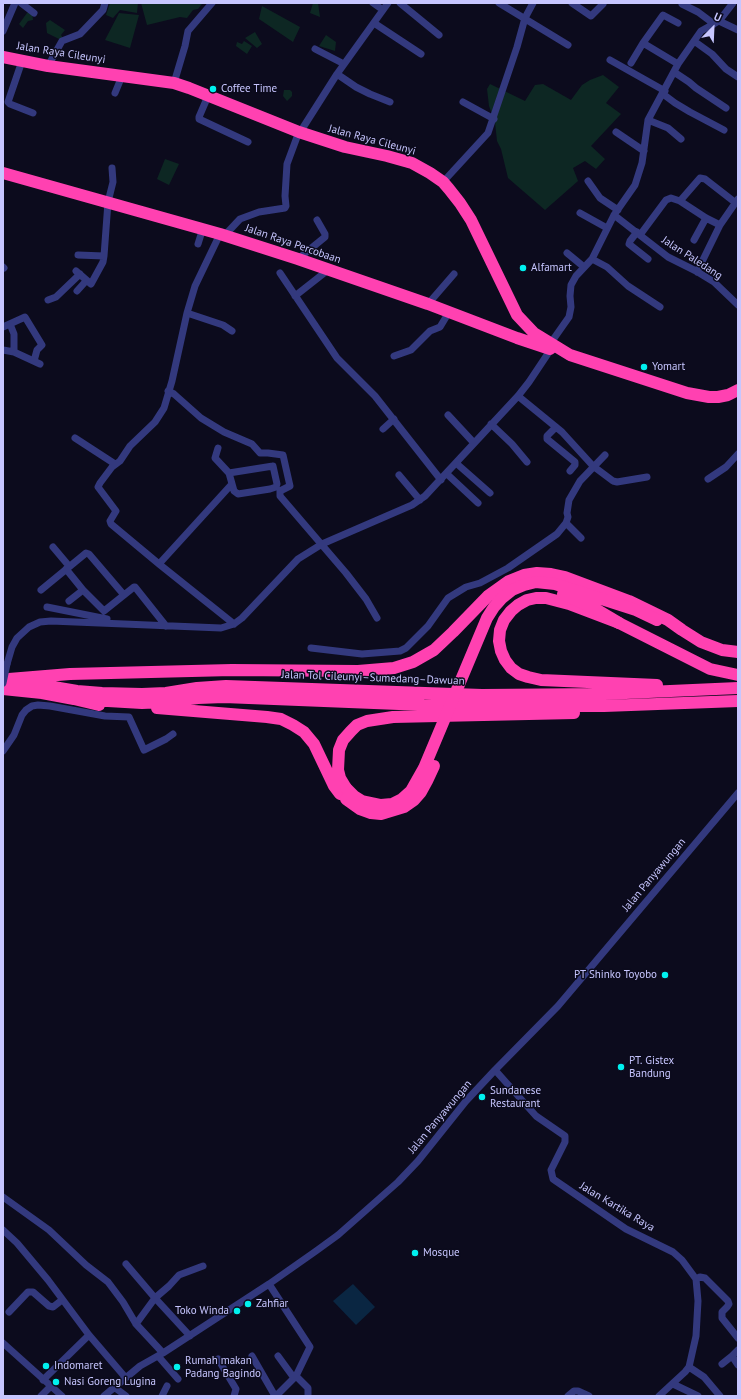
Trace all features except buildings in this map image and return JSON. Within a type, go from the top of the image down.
[{"type":"highway","name":"Jalan Raya Cileunyi","points":[[3,57],[48,66],[174,83],[300,132],[345,147],[412,163],[443,182],[460,203],[471,220],[517,314],[534,333],[550,346]]},
{"type":"highway","name":"Jalan Raya Percobaan","points":[[3,173],[223,234],[428,304],[517,338],[550,346],[570,355],[687,393],[718,397],[728,395],[738,390]]},
{"type":"highway","points":[[517,338],[522,334],[525,324]]},
{"type":"highway","points":[[5,683],[70,674],[208,670],[358,671],[394,668],[413,662],[434,650],[488,596],[509,581],[524,575],[537,573],[552,574],[579,582],[647,609],[668,620],[701,642],[738,654]]},
{"type":"highway","points":[[5,683],[105,707],[222,712],[267,716],[281,719],[304,732],[314,744],[331,780],[343,791],[362,801],[381,805],[392,804],[402,799],[411,791],[424,768],[487,618],[502,598],[518,587],[536,582],[556,584],[636,610],[682,630]]},
{"type":"highway","points":[[733,702],[550,704],[400,717],[377,719],[367,721],[357,726],[343,740],[339,750],[338,770],[343,791],[349,803],[370,813],[382,814],[404,807],[414,800],[421,792],[427,781],[490,629],[506,605],[515,597],[526,592],[548,590],[560,593],[592,607],[619,623],[710,669],[738,675]]},
{"type":"highway","points":[[619,623],[557,600],[536,598],[518,605],[511,611],[504,620],[500,630],[499,641],[501,651],[511,668],[519,674],[541,680],[738,688]]},
{"type":"highway","points":[[676,652],[699,660],[738,668]]},
{"type":"highway","name":"Jalan Tol Cileunyi–Sumedang–Dawuan","points":[[5,683],[109,693],[166,693],[197,688],[226,686],[482,695],[550,704]]},
{"type":"highway","name":"Jalan Tol Cileunyi–Sumedang–Dawuan","points":[[74,699],[142,703],[224,697],[424,705],[550,704],[603,694],[738,688]]},
{"type":"street","points":[[3,31],[15,3]]},
{"type":"street","points":[[21,3],[34,13]]},
{"type":"street","points":[[48,66],[60,43],[80,34],[103,10],[105,3]]},
{"type":"street","points":[[174,83],[188,31],[212,3]]},
{"type":"street","points":[[373,3],[382,10]]},
{"type":"street","points":[[234,624],[159,564],[110,522],[116,511],[98,487],[108,472],[120,460],[130,446],[155,422],[164,408],[195,286],[223,234],[240,219],[259,212],[285,208],[287,164],[300,132],[337,74],[388,3]]},
{"type":"street","points":[[400,3],[439,35]]},
{"type":"street","points":[[499,3],[568,45]]},
{"type":"street","points":[[443,182],[488,133],[494,119],[525,18],[533,3]]},
{"type":"street","points":[[572,3],[591,16],[603,4]]},
{"type":"street","points":[[682,4],[717,22],[738,30]]},
{"type":"street","points":[[5,683],[7,664],[12,646],[17,638],[29,627],[40,622],[126,623],[221,628],[234,624],[242,618],[294,562],[322,544],[420,500],[447,474],[529,382],[569,317],[571,307],[571,285],[592,259],[616,212],[635,185],[642,163],[648,120],[678,64],[701,31],[717,22],[731,4]]},
{"type":"street","points":[[631,63],[663,15],[678,23]]},
{"type":"street","points":[[374,23],[421,54]]},
{"type":"street","points":[[694,41],[712,54],[726,69],[738,77]]},
{"type":"street","points":[[643,43],[678,64]]},
{"type":"street","points":[[315,49],[344,64]]},
{"type":"street","points":[[610,60],[664,92],[690,112],[724,130]]},
{"type":"street","points":[[22,61],[8,102],[33,113]]},
{"type":"street","points":[[674,72],[726,108]]},
{"type":"street","points":[[337,74],[356,88],[390,102]]},
{"type":"street","points":[[115,93],[122,76]]},
{"type":"street","points":[[208,96],[199,119],[248,142]]},
{"type":"street","points":[[463,102],[494,119]]},
{"type":"street","points":[[648,120],[668,128],[681,139]]},
{"type":"street","points":[[616,132],[644,151]]},
{"type":"street","points":[[48,300],[56,297],[78,273],[91,284],[101,266],[104,256],[108,202],[113,182],[112,168]]},
{"type":"street","points":[[680,201],[700,178],[705,179],[735,200],[720,225],[697,272]]},
{"type":"street","name":"Jalan Paledang","points":[[588,181],[600,198],[668,257],[714,282],[738,305]]},
{"type":"street","points":[[648,259],[629,244],[666,200],[671,198],[680,201],[706,218],[720,225]]},
{"type":"street","points":[[580,213],[607,228]]},
{"type":"street","points":[[694,240],[706,218]]},
{"type":"street","points":[[298,259],[325,237],[326,234],[318,220]]},
{"type":"street","points":[[198,244],[203,228]]},
{"type":"street","points":[[568,253],[584,267]]},
{"type":"street","points":[[78,255],[104,256]]},
{"type":"street","points":[[592,259],[607,267],[628,286],[660,308]]},
{"type":"street","points":[[295,296],[328,270]]},
{"type":"street","points":[[280,273],[337,358],[375,396],[441,480]]},
{"type":"street","points":[[428,304],[454,274]]},
{"type":"street","points":[[77,291],[86,281]]},
{"type":"street","points":[[394,356],[411,350],[430,331],[440,327],[449,312]]},
{"type":"street","points":[[187,313],[223,325],[232,331]]},
{"type":"street","points":[[3,350],[14,352],[37,363],[37,350],[42,345],[24,316],[6,326],[14,334],[14,352]]},
{"type":"street","points":[[168,391],[174,394],[201,418],[224,432],[252,444],[260,453],[283,456],[290,486],[280,491],[280,496],[322,544],[366,599],[376,618]]},
{"type":"street","points":[[518,396],[556,426],[593,466],[613,481],[617,482],[647,477]]},
{"type":"street","points":[[448,415],[474,443]]},
{"type":"street","points":[[383,429],[394,419]]},
{"type":"street","points":[[491,424],[512,444],[527,462]]},
{"type":"street","points":[[556,426],[546,438],[576,462],[576,465],[570,471]]},
{"type":"street","points":[[75,438],[116,464]]},
{"type":"street","points":[[218,448],[215,458],[229,473],[231,485],[234,491],[238,494],[270,489],[276,487],[278,484],[273,466],[229,473]]},
{"type":"street","points":[[311,648],[362,654],[400,651],[406,648],[428,626],[448,598],[466,587],[480,583],[508,568],[557,534],[566,523],[568,517],[567,513],[569,500],[580,481],[605,454]]},
{"type":"street","points":[[708,479],[726,467],[738,454]]},
{"type":"street","points":[[456,463],[490,493]]},
{"type":"street","points":[[447,474],[478,503]]},
{"type":"street","points":[[399,475],[420,500]]},
{"type":"street","points":[[159,564],[231,485]]},
{"type":"street","points":[[566,523],[581,538]]},
{"type":"street","points":[[53,547],[83,590],[104,611],[136,587],[166,626]]},
{"type":"street","points":[[41,590],[86,553],[88,553],[124,595]]},
{"type":"street","points":[[69,602],[83,590]]},
{"type":"street","points":[[48,607],[126,623]]},
{"type":"street","points":[[3,751],[14,735],[22,715],[32,706],[38,705],[105,716],[129,716],[144,750],[174,734]]},
{"type":"street","name":"Jalan Panyawungan","points":[[104,1396],[140,1366],[190,1336],[269,1284],[338,1235],[398,1182],[418,1161],[466,1101],[558,1006],[671,870],[738,793]]},
{"type":"street","name":"Jalan Kartika Raya","points":[[495,1070],[536,1116],[566,1136],[565,1142],[551,1170],[553,1179],[626,1229],[673,1252],[682,1260],[696,1279]]},
{"type":"street","points":[[3,1197],[49,1230],[86,1265],[108,1282],[123,1302],[136,1324],[178,1379]]},
{"type":"street","points":[[3,1230],[17,1244],[125,1378]]},
{"type":"street","points":[[126,1264],[190,1336]]},
{"type":"street","points":[[136,1324],[155,1298],[179,1275],[203,1266]]},
{"type":"street","points":[[659,1396],[689,1367],[696,1336],[698,1301],[696,1279],[700,1277],[705,1278],[728,1301],[729,1304],[722,1312],[722,1318],[737,1336],[736,1352],[738,1365]]},
{"type":"street","points":[[252,1356],[277,1395],[295,1377],[310,1347],[269,1284]]},
{"type":"street","points":[[9,1312],[28,1292],[33,1292],[49,1306],[53,1306],[62,1300]]},
{"type":"street","points":[[43,1380],[89,1335]]},
{"type":"street","points":[[3,1343],[50,1387],[62,1396]]},
{"type":"street","points":[[722,1364],[736,1352]]},
{"type":"street","points":[[278,1356],[295,1377],[308,1388],[308,1396]]},
{"type":"street","points":[[218,1359],[236,1389],[234,1396]]},
{"type":"street","points":[[689,1367],[704,1377],[720,1396]]},
{"type":"street","points":[[673,1384],[698,1396]]},
{"type":"street","points":[[162,1396],[167,1386]]},
{"type":"street","points":[[41,1396],[50,1387]]},
{"type":"street","points":[[114,1388],[126,1396]]},
{"type":"street","points":[[568,1396],[574,1391],[578,1391],[589,1396]]},
{"type":"green space","points":[[110,3],[138,3],[137,13],[120,10],[113,18],[106,15]]},
{"type":"green space","points":[[141,3],[202,4],[198,9],[193,10],[187,18],[180,17],[147,25]]},
{"type":"green space","points":[[313,3],[318,3],[320,17],[310,13]]},
{"type":"green space","points":[[262,6],[300,27],[293,42],[259,19]]},
{"type":"green space","points":[[32,12],[33,20],[28,21],[23,28],[19,24],[27,13]]},
{"type":"green space","points":[[119,13],[139,15],[130,48],[105,40]]},
{"type":"green space","points":[[50,20],[65,30],[61,35],[63,38],[61,40],[47,33],[46,23]]},
{"type":"green space","points":[[255,32],[262,44],[257,48],[245,38]]},
{"type":"green space","points":[[326,35],[336,42],[335,51],[319,46]]},
{"type":"green space","points":[[244,41],[252,46],[247,54],[236,46],[237,42],[242,44]]},
{"type":"green space","points":[[603,75],[619,87],[606,103],[621,114],[591,146],[605,159],[596,169],[585,161],[573,168],[578,181],[545,210],[508,178],[501,149],[497,141],[495,122],[489,106],[487,89],[490,84],[525,101],[535,85],[543,84],[571,100],[582,85]]},
{"type":"green space","points":[[284,90],[290,90],[292,92],[292,96],[287,101],[283,96]]},
{"type":"green space","points":[[165,159],[179,164],[169,185],[157,179]]},
{"type":"water","points":[[353,1284],[375,1307],[356,1325],[333,1301]]},
{"type":"place","name":"Coffee Time","points":[[213,89]]},
{"type":"place","name":"Alfamart","points":[[523,268]]},
{"type":"place","name":"Yomart","points":[[644,367]]},
{"type":"place","name":"PT Shinko Toyobo","points":[[665,975]]},
{"type":"place","name":"PT. Gistex Bandung","points":[[621,1067]]},
{"type":"place","name":"Sundanese Restaurant","points":[[482,1097]]},
{"type":"place","name":"Mosque","points":[[415,1253]]},
{"type":"place","name":"Zahfiar","points":[[248,1304]]},
{"type":"place","name":"Toko Winda","points":[[237,1311]]},
{"type":"place","name":"Indomaret","points":[[46,1366]]},
{"type":"place","name":"Rumah makan Padang Bagindo","points":[[177,1367]]},
{"type":"place","name":"Nasi Goreng Lugina","points":[[56,1382]]}]
